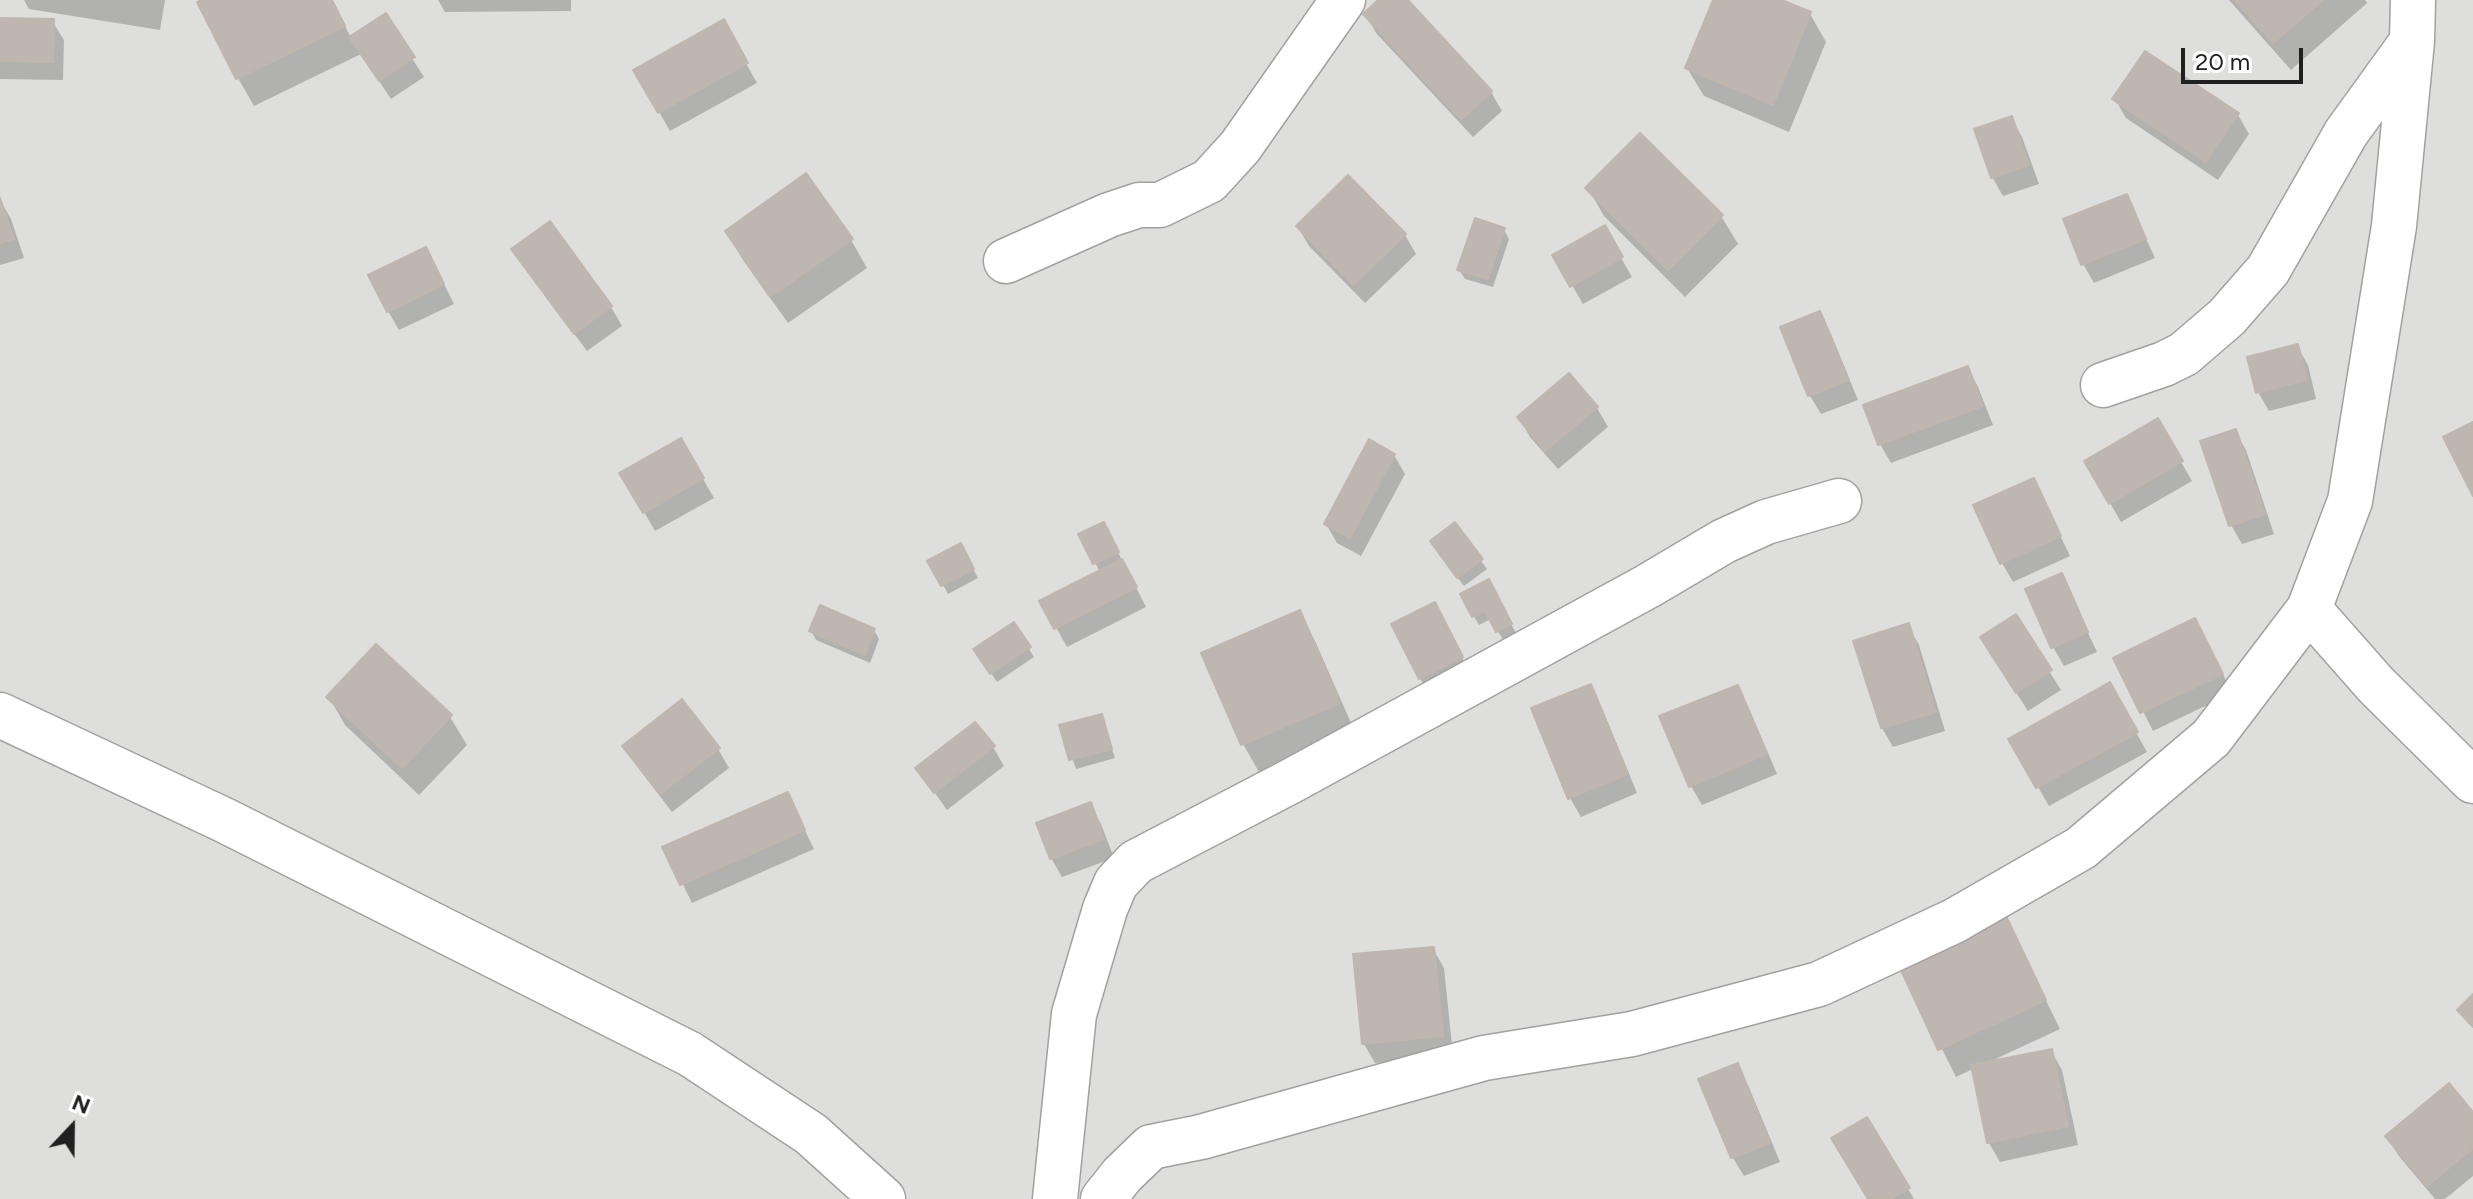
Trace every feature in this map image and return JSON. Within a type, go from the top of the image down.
[{"type":"street","points":[[1006,261],[1109,215],[1139,205],[1160,205],[1209,181],[1240,147],[1343,0]]},
{"type":"street","points":[[2103,385],[2184,354],[2227,317],[2268,270],[2413,20]]},
{"type":"street","points":[[1103,1199],[1151,1147],[1201,1137],[1484,1058],[1632,1034],[1819,984],[1954,921],[2081,848],[2211,738],[2309,609],[2350,501],[2394,226],[2413,20]]},
{"type":"street","points":[[1055,1199],[1074,1014],[1105,909],[1116,883],[1136,862],[1293,780],[1724,541],[1766,522],[1839,501]]},
{"type":"street","points":[[2309,609],[2376,685],[2473,781]]},
{"type":"street","points":[[0,715],[224,820],[690,1054],[811,1134],[883,1199]]},
{"type":"shaded area","points":[[0,0],[2473,0],[2473,1199],[0,1199]]},
{"type":"building","points":[[332,0],[345,26],[236,79],[197,2]]},
{"type":"building","points":[[1378,0],[1408,0],[1492,91],[1461,120],[1363,14]]},
{"type":"building","points":[[1713,0],[1782,0],[1811,12],[1773,105],[1685,68]]},
{"type":"building","points":[[2235,0],[2323,0],[2273,43]]},
{"type":"building","points":[[386,13],[415,57],[379,81],[349,37]]},
{"type":"building","points":[[0,18],[54,19],[53,62],[0,61]]},
{"type":"building","points":[[724,19],[748,63],[658,113],[633,70]]},
{"type":"building","points":[[2145,51],[2239,113],[2206,162],[2112,99]]},
{"type":"building","points":[[2012,116],[2029,165],[1991,178],[1974,129]]},
{"type":"building","points":[[1640,133],[1723,215],[1668,270],[1585,188]]},
{"type":"building","points":[[806,173],[853,239],[770,297],[725,231]]},
{"type":"building","points":[[1348,175],[1406,234],[1353,285],[1296,226]]},
{"type":"building","points":[[2127,194],[2146,239],[2081,265],[2063,219]]},
{"type":"building","points":[[0,198],[14,239],[0,243]]},
{"type":"building","points":[[1475,218],[1505,228],[1488,279],[1457,270]]},
{"type":"building","points":[[550,221],[612,306],[574,334],[511,249]]},
{"type":"building","points":[[1605,225],[1623,257],[1570,287],[1552,255]]},
{"type":"building","points":[[426,247],[444,284],[387,312],[368,275]]},
{"type":"building","points":[[1820,311],[1849,380],[1808,396],[1780,327]]},
{"type":"building","points":[[2298,344],[2307,380],[2256,393],[2247,357]]},
{"type":"building","points":[[1968,366],[1983,406],[1878,445],[1863,405]]},
{"type":"building","points":[[1569,373],[1598,407],[1545,451],[1517,417]]},
{"type":"building","points":[[2158,418],[2183,461],[2109,504],[2084,461]]},
{"type":"building","points":[[2473,422],[2473,496],[2443,437]]},
{"type":"building","points":[[2236,429],[2265,514],[2229,526],[2200,441]]},
{"type":"building","points":[[681,438],[704,478],[643,513],[619,473]]},
{"type":"building","points":[[1369,439],[1395,454],[1350,538],[1324,524]]},
{"type":"building","points":[[2034,478],[2061,536],[2000,564],[1973,505]]},
{"type":"building","points":[[1104,522],[1119,552],[1093,564],[1078,534]]},
{"type":"building","points":[[1455,522],[1483,559],[1457,578],[1430,541]]},
{"type":"building","points":[[961,543],[974,569],[941,586],[927,561]]},
{"type":"building","points":[[1122,559],[1137,587],[1054,629],[1039,601]]},
{"type":"building","points":[[2062,573],[2088,632],[2051,648],[2025,589]]},
{"type":"building","points":[[1489,579],[1512,624],[1496,632],[1485,611],[1472,617],[1460,594]]},
{"type":"building","points":[[1435,602],[1463,657],[1419,679],[1391,624]]},
{"type":"building","points":[[820,605],[875,629],[865,655],[809,631]]},
{"type":"building","points":[[1300,610],[1340,703],[1241,745],[1201,653]]},
{"type":"building","points":[[2016,614],[2052,670],[2016,693],[1980,637]]},
{"type":"building","points":[[2195,618],[2223,674],[2140,713],[2113,658]]},
{"type":"building","points":[[1014,622],[1031,647],[990,674],[973,649]]},
{"type":"building","points":[[1909,623],[1936,712],[1881,728],[1853,641]]},
{"type":"building","points":[[376,644],[452,715],[402,768],[326,697]]},
{"type":"building","points":[[2110,682],[2138,732],[2036,788],[2008,739]]},
{"type":"building","points":[[1591,684],[1628,774],[1568,799],[1531,708]]},
{"type":"building","points":[[1738,685],[1767,754],[1689,787],[1659,716]]},
{"type":"building","points":[[682,699],[720,748],[660,794],[622,746]]},
{"type":"building","points":[[1102,714],[1112,749],[1069,760],[1059,725]]},
{"type":"building","points":[[975,722],[995,746],[934,793],[915,768]]},
{"type":"building","points":[[788,792],[805,830],[680,885],[662,847]]},
{"type":"building","points":[[1091,802],[1104,839],[1050,859],[1036,823]]},
{"type":"building","points":[[2007,918],[2046,1000],[1938,1050],[1900,968]]},
{"type":"building","points":[[1434,947],[1443,1036],[1362,1044],[1353,954]]},
{"type":"building","points":[[2473,994],[2473,1027],[2457,1010]]},
{"type":"building","points":[[2052,1049],[2068,1126],[1987,1143],[1971,1065]]},
{"type":"building","points":[[1738,1063],[1770,1143],[1731,1158],[1698,1079]]},
{"type":"building","points":[[2449,1083],[2473,1112],[2473,1148],[2427,1186],[2385,1136]]},
{"type":"building","points":[[1867,1117],[1910,1188],[1891,1199],[1868,1199],[1831,1138]]}]
